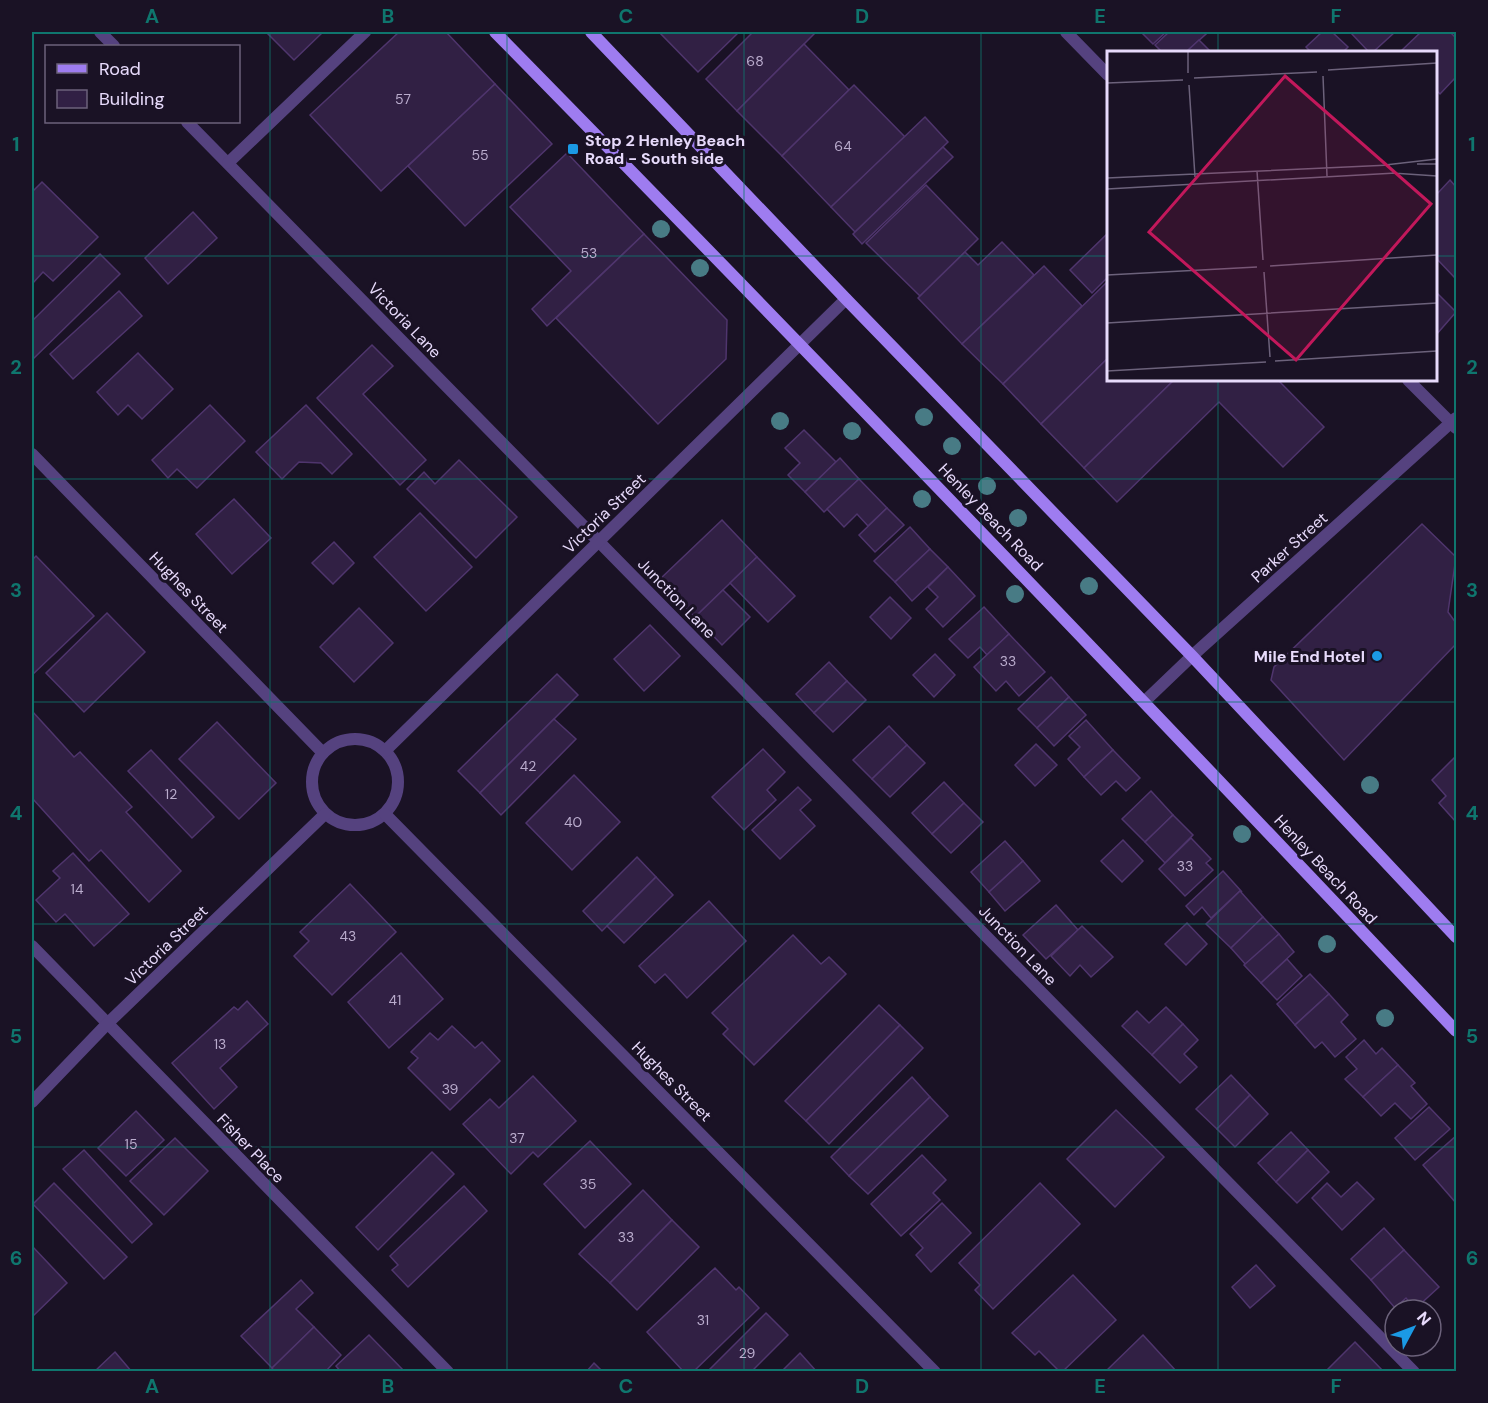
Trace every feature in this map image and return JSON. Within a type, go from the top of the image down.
[{"type":"main road","name":"Henley Beach Road","points":[[495,32],[801,343],[1145,701],[1456,1031]]},
{"type":"main road","points":[[591,32],[1192,656],[1456,937]]},
{"type":"street","points":[[100,32],[113,45]]},
{"type":"street","points":[[228,164],[365,32]]},
{"type":"street","points":[[1066,32],[1107,74]]},
{"type":"street","name":"Victoria Lane","points":[[188,123],[599,542]]},
{"type":"street","name":"Victoria Street","points":[[386,751],[846,298]]},
{"type":"street","points":[[1409,381],[1455,423]]},
{"type":"street","name":"Parker Street","points":[[1145,701],[1192,656],[1455,423]]},
{"type":"street","name":"Hughes Street","points":[[32,454],[323,753]]},
{"type":"street","name":"Junction Lane","points":[[599,542],[1414,1371]]},
{"type":"street","points":[[364,739],[386,751],[395,765],[398,793],[385,814],[367,824],[346,825],[325,814],[314,797],[312,774],[323,753],[336,743],[364,739]]},
{"type":"street","name":"Victoria Street","points":[[32,1102],[107,1024],[325,814]]},
{"type":"street","name":"Hughes Street","points":[[385,814],[935,1371]]},
{"type":"street","name":"Fisher Place","points":[[32,946],[448,1371]]},
{"type":"building","points":[[266,32],[323,32],[294,60]]},
{"type":"building","points":[[399,32],[446,32],[495,84],[381,191],[310,115]]},
{"type":"building","points":[[664,32],[739,32],[698,72],[661,34]]},
{"type":"building","points":[[753,32],[816,32],[737,111],[706,79]]},
{"type":"building","points":[[1141,32],[1166,32],[1153,44]]},
{"type":"building","points":[[1169,32],[1203,32],[1206,34],[1187,51],[1161,51],[1155,45]]},
{"type":"building","points":[[1322,32],[1332,32],[1348,47],[1344,51],[1310,51],[1306,47]]},
{"type":"building","points":[[1395,32],[1374,51],[1368,51],[1351,33]]},
{"type":"building","points":[[1421,32],[1450,32],[1456,38],[1456,77],[1440,94],[1437,91],[1437,51],[1401,51]]},
{"type":"building","points":[[1199,40],[1210,51],[1187,51]]},
{"type":"building","points":[[804,44],[849,90],[782,156],[737,111]]},
{"type":"building","points":[[495,84],[552,144],[465,226],[408,166]]},
{"type":"building","points":[[854,85],[905,137],[831,207],[782,156]]},
{"type":"building","points":[[925,117],[948,142],[855,232],[831,207]]},
{"type":"building","points":[[943,147],[953,157],[862,244],[853,234]]},
{"type":"building","points":[[567,153],[644,234],[547,326],[532,309],[571,271],[510,207]]},
{"type":"building","points":[[1450,180],[1456,187],[1456,279],[1437,259],[1437,194]]},
{"type":"building","points":[[42,182],[98,237],[53,281],[43,272],[32,284],[32,192]]},
{"type":"building","points":[[926,185],[978,239],[920,296],[866,243]]},
{"type":"building","points":[[193,212],[217,238],[168,284],[145,258]]},
{"type":"building","points":[[644,234],[727,320],[726,359],[658,424],[556,318]]},
{"type":"building","points":[[1107,234],[1107,278],[1092,293],[1070,270]]},
{"type":"building","points":[[1002,242],[1034,275],[962,344],[918,298],[965,252],[978,265]]},
{"type":"building","points":[[100,254],[120,274],[32,360],[32,321]]},
{"type":"building","points":[[1044,266],[1082,306],[1003,384],[962,344]]},
{"type":"building","points":[[1107,282],[1107,359],[1041,424],[1003,384]]},
{"type":"building","points":[[119,291],[142,316],[73,379],[50,354]]},
{"type":"building","points":[[1437,293],[1456,312],[1437,334]]},
{"type":"building","points":[[372,345],[393,366],[363,394],[426,460],[400,485],[317,398]]},
{"type":"building","points":[[138,353],[173,389],[142,419],[128,405],[118,415],[97,392]]},
{"type":"building","points":[[1107,359],[1107,381],[1173,381],[1084,468],[1041,424]]},
{"type":"building","points":[[1173,381],[1279,381],[1324,427],[1283,467],[1219,402],[1117,502],[1084,468]]},
{"type":"building","points":[[210,405],[245,441],[197,488],[177,469],[168,478],[152,460]]},
{"type":"building","points":[[306,405],[352,454],[332,474],[321,463],[299,462],[282,479],[256,452]]},
{"type":"building","points":[[804,430],[836,462],[805,492],[788,475],[800,463],[785,448]]},
{"type":"building","points":[[840,458],[859,479],[824,512],[805,492]]},
{"type":"building","points":[[459,460],[517,517],[476,558],[407,489],[424,472],[435,484]]},
{"type":"building","points":[[859,479],[887,508],[868,526],[857,514],[844,527],[827,509]]},
{"type":"building","points":[[234,499],[271,538],[232,574],[196,534]]},
{"type":"building","points":[[887,508],[904,525],[875,552],[859,535]]},
{"type":"building","points":[[420,513],[472,567],[426,611],[374,557]]},
{"type":"building","points":[[722,520],[757,557],[695,617],[659,580]]},
{"type":"building","points":[[1422,524],[1456,557],[1448,612],[1456,623],[1456,644],[1344,760],[1271,680],[1274,667]]},
{"type":"building","points":[[910,527],[930,549],[895,582],[874,561]]},
{"type":"building","points":[[334,542],[354,563],[333,584],[312,563]]},
{"type":"building","points":[[930,549],[948,567],[912,601],[895,582]]},
{"type":"building","points":[[36,556],[94,616],[32,675],[32,560]]},
{"type":"building","points":[[757,557],[795,596],[768,622],[730,583]]},
{"type":"building","points":[[948,567],[975,596],[943,627],[926,609],[938,597],[928,587]]},
{"type":"building","points":[[723,590],[750,617],[722,645],[695,617]]},
{"type":"building","points":[[890,597],[911,618],[891,639],[870,617]]},
{"type":"building","points":[[984,607],[1009,634],[987,655],[980,647],[968,658],[949,639]]},
{"type":"building","points":[[359,608],[393,643],[354,682],[320,647]]},
{"type":"building","points":[[107,613],[145,652],[84,712],[46,673]]},
{"type":"building","points":[[650,625],[680,656],[644,691],[614,659]]},
{"type":"building","points":[[1009,634],[1045,672],[1019,696],[1006,681],[996,691],[974,667]]},
{"type":"building","points":[[935,654],[955,675],[934,697],[913,675]]},
{"type":"building","points":[[829,662],[847,681],[814,713],[796,694]]},
{"type":"building","points":[[557,674],[578,695],[480,793],[458,771]]},
{"type":"building","points":[[1051,677],[1069,697],[1037,728],[1018,709]]},
{"type":"building","points":[[847,681],[866,700],[833,732],[814,713]]},
{"type":"building","points":[[1069,697],[1086,715],[1054,746],[1037,728]]},
{"type":"building","points":[[32,711],[74,757],[80,752],[132,807],[126,812],[181,871],[149,902],[101,850],[89,861],[32,798]]},
{"type":"building","points":[[554,719],[576,739],[501,815],[480,793]]},
{"type":"building","points":[[1086,720],[1113,750],[1084,777],[1068,759],[1080,747],[1069,736]]},
{"type":"building","points":[[217,722],[276,783],[239,819],[179,759]]},
{"type":"building","points":[[889,726],[907,745],[872,779],[853,760]]},
{"type":"building","points":[[1036,744],[1057,765],[1035,786],[1015,765]]},
{"type":"building","points":[[907,745],[925,763],[890,797],[872,779]]},
{"type":"building","points":[[763,749],[785,772],[767,790],[776,800],[744,830],[712,797]]},
{"type":"building","points":[[151,750],[214,817],[192,838],[128,771]]},
{"type":"building","points":[[1113,750],[1140,778],[1126,791],[1116,781],[1101,795],[1084,777]]},
{"type":"building","points":[[1456,756],[1456,822],[1439,803],[1446,796],[1432,780]]},
{"type":"building","points":[[574,775],[620,822],[572,870],[526,823]]},
{"type":"building","points":[[944,782],[964,803],[932,834],[912,813]]},
{"type":"building","points":[[798,787],[811,800],[800,810],[815,826],[780,859],[752,830]]},
{"type":"building","points":[[1151,791],[1173,815],[1145,842],[1122,819]]},
{"type":"building","points":[[964,803],[983,822],[951,853],[932,834]]},
{"type":"building","points":[[1173,815],[1193,835],[1165,863],[1145,842]]},
{"type":"building","points":[[1191,838],[1211,859],[1206,863],[1213,870],[1185,896],[1159,869]]},
{"type":"building","points":[[1123,840],[1143,861],[1122,882],[1101,861]]},
{"type":"building","points":[[1005,841],[1023,861],[989,892],[971,872]]},
{"type":"building","points":[[73,853],[129,914],[94,946],[65,914],[56,922],[36,900],[60,878],[53,871]]},
{"type":"building","points":[[637,857],[656,877],[602,931],[583,911]]},
{"type":"building","points":[[1023,861],[1040,881],[1005,911],[989,892]]},
{"type":"building","points":[[1223,871],[1242,892],[1240,891],[1211,918],[1202,907],[1194,915],[1186,906]]},
{"type":"building","points":[[656,877],[673,895],[624,943],[607,926]]},
{"type":"building","points":[[350,884],[396,932],[332,995],[294,956],[309,941],[300,932]]},
{"type":"building","points":[[1240,891],[1263,917],[1231,948],[1206,924]]},
{"type":"building","points":[[709,901],[746,941],[687,998],[665,974],[655,983],[639,966]]},
{"type":"building","points":[[1056,905],[1078,930],[1046,959],[1023,935]]},
{"type":"building","points":[[1263,917],[1279,934],[1246,965],[1231,948]]},
{"type":"building","points":[[1187,923],[1207,944],[1186,965],[1165,944]]},
{"type":"building","points":[[1082,926],[1113,957],[1091,977],[1080,965],[1070,976],[1051,956]]},
{"type":"building","points":[[1279,934],[1294,952],[1261,983],[1244,965]]},
{"type":"building","points":[[793,935],[821,964],[829,957],[846,974],[754,1065],[723,1034],[728,1029],[712,1013]]},
{"type":"building","points":[[401,953],[443,999],[389,1048],[348,1002]]},
{"type":"building","points":[[1287,959],[1302,976],[1277,1000],[1261,983]]},
{"type":"building","points":[[1310,974],[1329,994],[1295,1025],[1277,1004]]},
{"type":"building","points":[[1329,994],[1348,1015],[1341,1022],[1356,1039],[1335,1057],[1322,1042],[1315,1048],[1295,1025]]},
{"type":"building","points":[[247,1001],[268,1024],[220,1068],[237,1087],[214,1109],[172,1063],[234,1007],[238,1010]]},
{"type":"building","points":[[879,1005],[900,1025],[806,1121],[785,1101]]},
{"type":"building","points":[[1166,1007],[1183,1024],[1152,1055],[1122,1026],[1137,1011],[1149,1023]]},
{"type":"building","points":[[1183,1024],[1198,1040],[1184,1054],[1197,1067],[1180,1083],[1152,1055]]},
{"type":"building","points":[[900,1025],[923,1048],[829,1144],[806,1121]]},
{"type":"building","points":[[452,1026],[475,1048],[482,1042],[500,1061],[450,1110],[408,1068],[418,1058],[411,1052],[430,1033],[438,1040]]},
{"type":"building","points":[[1364,1040],[1376,1054],[1382,1048],[1398,1065],[1363,1097],[1345,1079],[1357,1069],[1346,1057]]},
{"type":"building","points":[[1398,1065],[1415,1083],[1411,1086],[1427,1104],[1411,1119],[1395,1103],[1381,1116],[1363,1097]]},
{"type":"building","points":[[1231,1075],[1250,1095],[1217,1129],[1196,1109]]},
{"type":"building","points":[[533,1076],[576,1121],[538,1157],[533,1152],[511,1174],[463,1124],[490,1099],[499,1108]]},
{"type":"building","points":[[912,1077],[930,1097],[849,1176],[831,1157]]},
{"type":"building","points":[[1250,1095],[1268,1114],[1235,1147],[1217,1129]]},
{"type":"building","points":[[930,1097],[948,1116],[868,1194],[849,1176]]},
{"type":"building","points":[[1429,1107],[1450,1129],[1415,1160],[1395,1138]]},
{"type":"building","points":[[1116,1110],[1164,1157],[1115,1207],[1067,1159]]},
{"type":"building","points":[[136,1111],[164,1140],[126,1176],[98,1148]]},
{"type":"building","points":[[1291,1132],[1308,1150],[1276,1182],[1258,1163]]},
{"type":"building","points":[[1456,1136],[1456,1203],[1423,1165]]},
{"type":"building","points":[[175,1138],[208,1171],[164,1215],[130,1181]]},
{"type":"building","points":[[590,1141],[631,1184],[585,1228],[544,1184]]},
{"type":"building","points":[[84,1150],[152,1224],[132,1243],[63,1169]]},
{"type":"building","points":[[1308,1150],[1329,1172],[1297,1203],[1276,1182]]},
{"type":"building","points":[[432,1152],[454,1174],[378,1250],[356,1227]]},
{"type":"building","points":[[922,1155],[946,1180],[933,1193],[940,1200],[901,1236],[871,1204]]},
{"type":"building","points":[[1357,1182],[1374,1199],[1342,1230],[1312,1198],[1327,1183],[1341,1197]]},
{"type":"building","points":[[54,1183],[127,1257],[104,1279],[33,1204]]},
{"type":"building","points":[[1040,1183],[1080,1224],[993,1309],[975,1290],[980,1285],[959,1263]]},
{"type":"building","points":[[464,1186],[487,1211],[408,1287],[392,1270],[398,1265],[390,1256]]},
{"type":"building","points":[[643,1190],[672,1220],[610,1283],[579,1254]]},
{"type":"building","points":[[942,1203],[971,1233],[931,1272],[916,1255],[923,1248],[910,1234]]},
{"type":"building","points":[[672,1220],[699,1247],[637,1310],[610,1283]]},
{"type":"building","points":[[1384,1228],[1404,1250],[1371,1280],[1351,1259]]},
{"type":"building","points":[[32,1246],[67,1283],[32,1317]]},
{"type":"building","points":[[1404,1250],[1439,1287],[1427,1298],[1386,1298],[1371,1280]]},
{"type":"building","points":[[1256,1265],[1275,1286],[1250,1308],[1232,1287]]},
{"type":"building","points":[[715,1268],[736,1290],[739,1287],[759,1308],[693,1372],[684,1372],[647,1332]]},
{"type":"building","points":[[1073,1275],[1116,1320],[1060,1372],[1039,1351],[1035,1355],[1012,1333]]},
{"type":"building","points":[[301,1280],[313,1293],[296,1309],[314,1327],[272,1368],[241,1336]]},
{"type":"building","points":[[766,1313],[788,1335],[751,1372],[707,1372]]},
{"type":"building","points":[[314,1327],[341,1355],[325,1372],[275,1372],[272,1368]]},
{"type":"building","points":[[369,1335],[405,1372],[341,1372],[336,1366]]},
{"type":"building","points":[[1143,1335],[1177,1372],[1105,1372]]},
{"type":"building","points":[[1355,1342],[1384,1372],[1325,1372]]},
{"type":"building","points":[[115,1352],[132,1372],[94,1372]]},
{"type":"building","points":[[800,1353],[817,1372],[781,1372]]},
{"type":"building","points":[[594,1363],[603,1372],[586,1372]]},
{"type":"place","name":"Stop 2 Henley Beach Road - South side","points":[[573,149]]},
{"type":"place","name":"Mile End Hotel","points":[[1377,656]]}]
